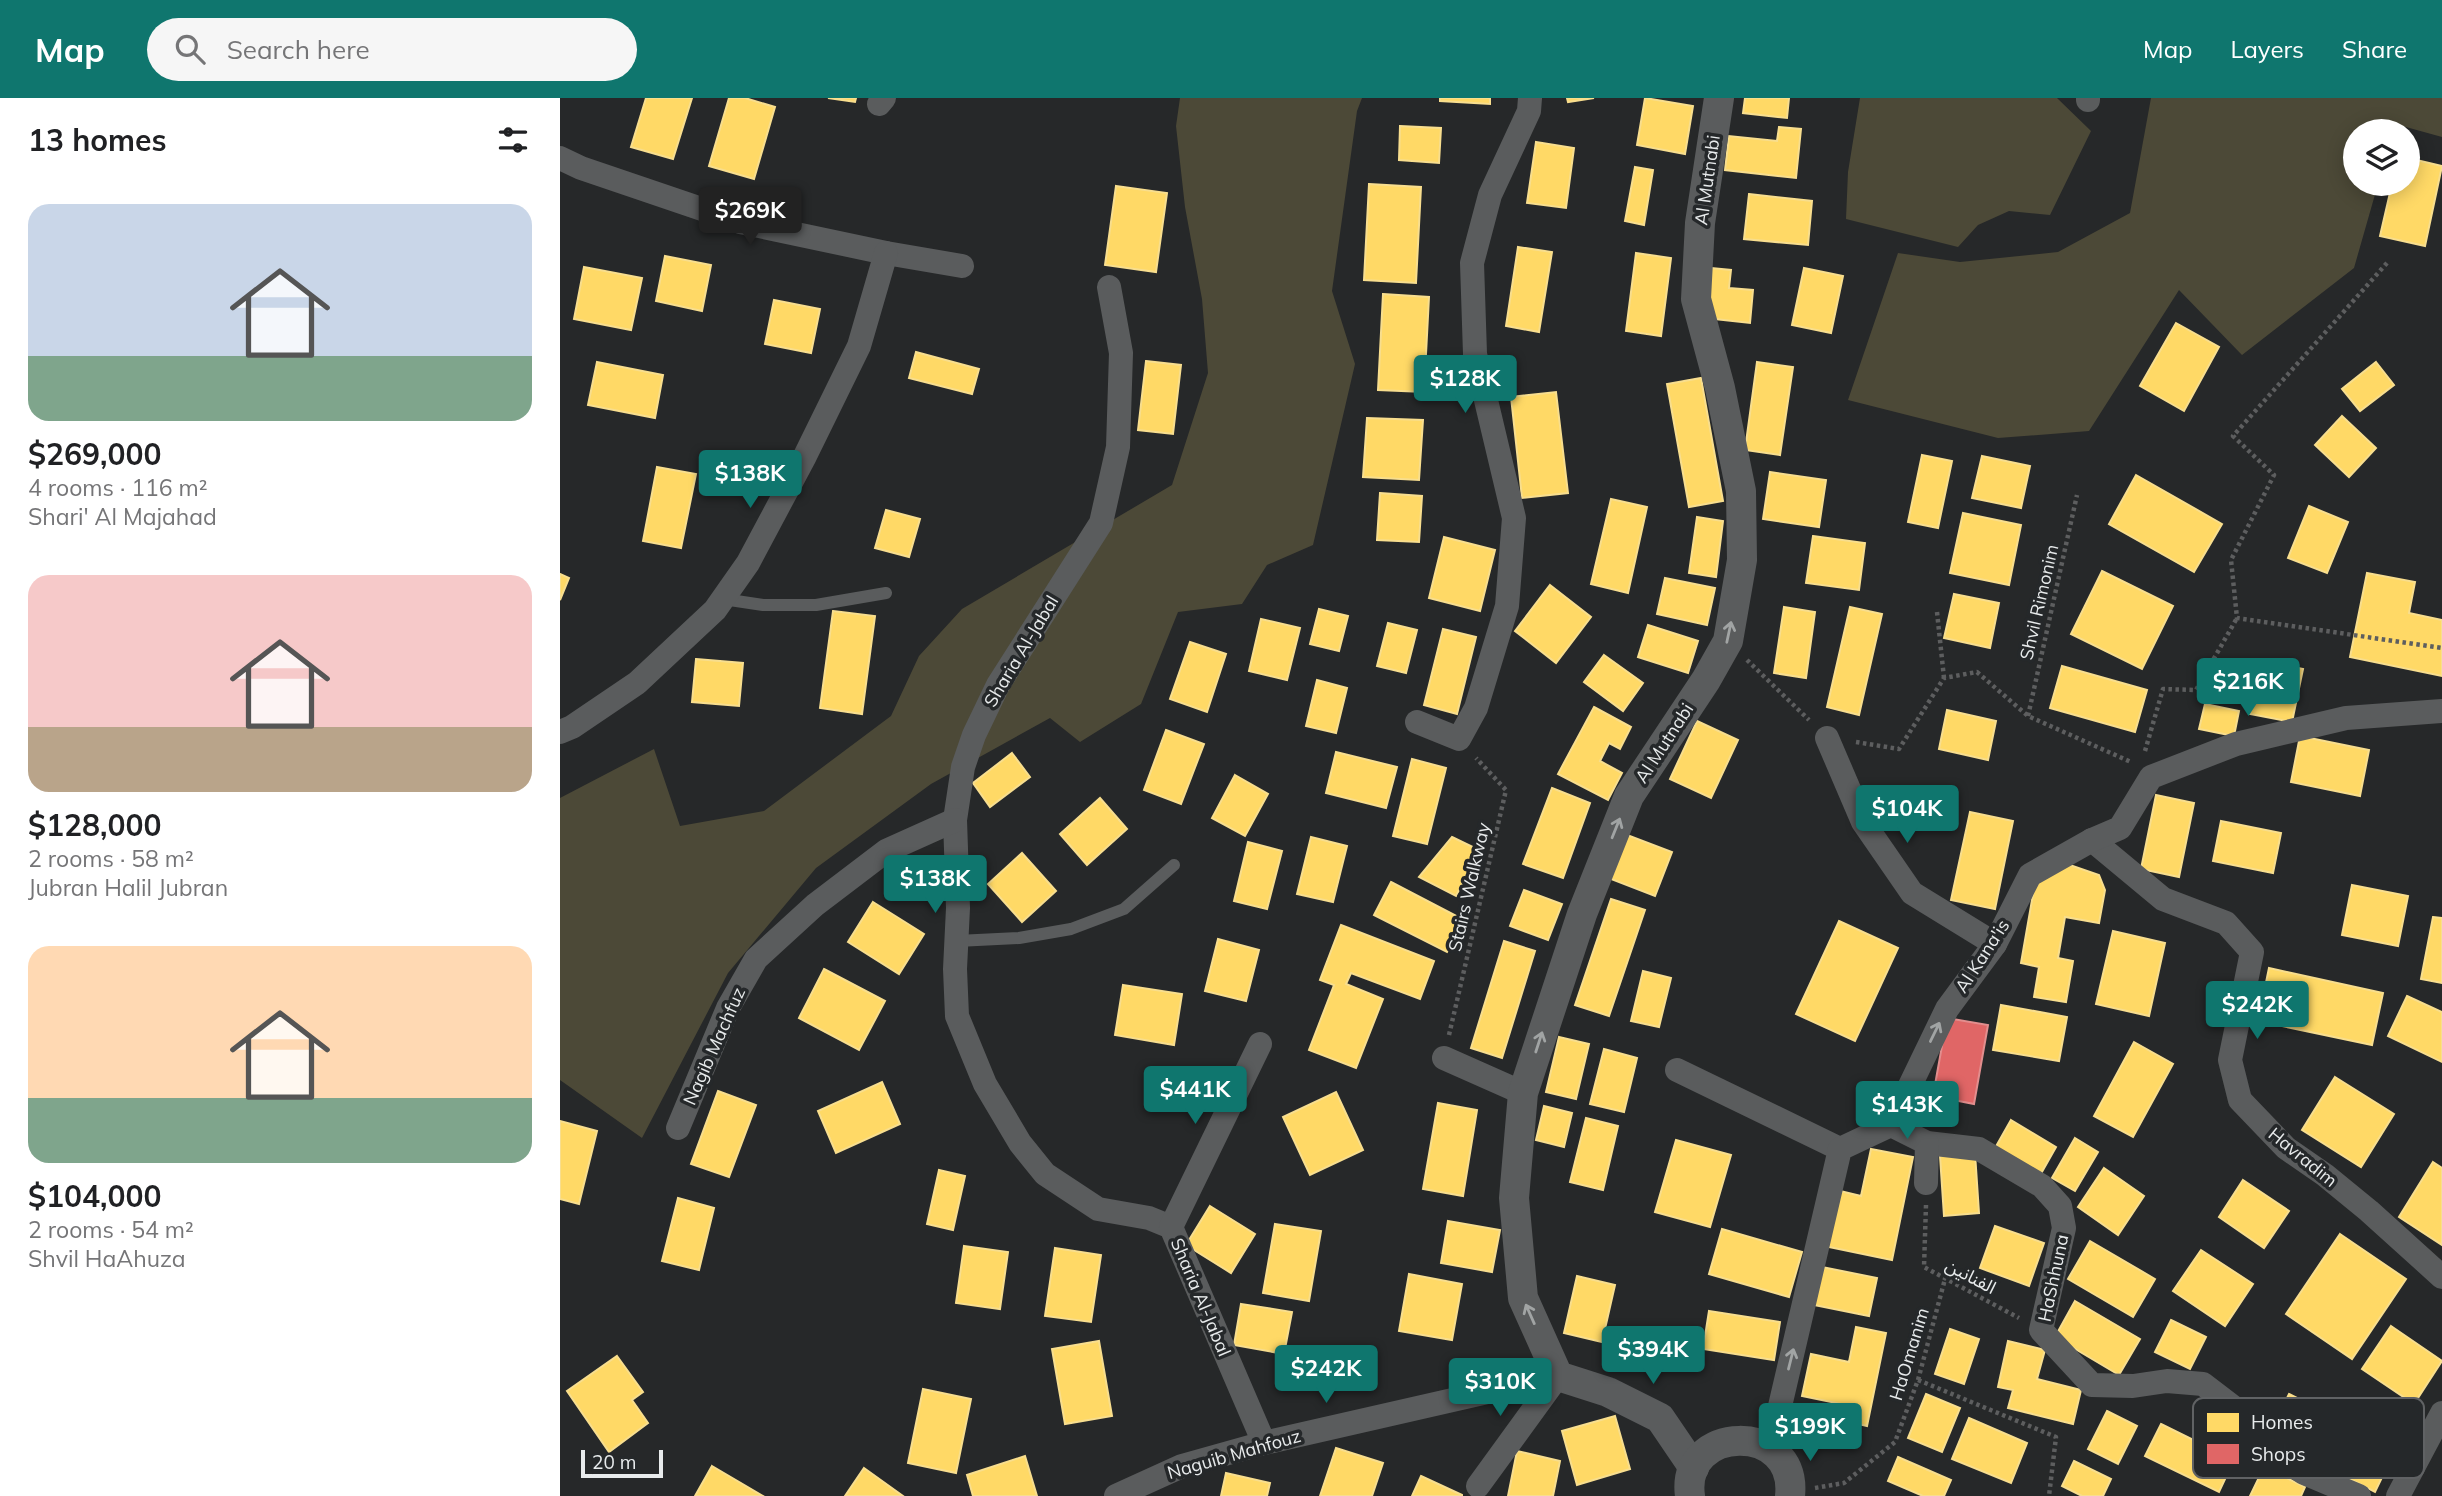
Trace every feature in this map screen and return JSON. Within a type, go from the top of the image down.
[{"type":"street","points":[[1418,722],[1460,739],[1476,708],[1507,606],[1514,518],[1475,354],[1472,264],[1490,195],[1529,111],[1530,98]]},
{"type":"street","name":"Al Mutnabi","points":[[1558,1376],[1523,1298],[1514,1198],[1523,1093],[1583,914],[1629,796],[1706,680],[1728,641],[1742,560],[1741,491],[1720,388],[1696,299],[1700,223],[1719,98]]},
{"type":"street","points":[[560,158],[581,168],[740,222],[962,266]]},
{"type":"street","points":[[560,732],[572,727],[637,683],[715,610],[723,599],[761,539],[859,346],[886,253]]},
{"type":"street","name":"Sharia Al-Jabal","points":[[1109,287],[1121,353],[1118,447],[1101,523],[998,685],[963,767],[955,820],[957,1016],[985,1084],[1020,1143],[1045,1174],[1098,1209],[1149,1218],[1171,1227],[1264,1443]]},
{"type":"street","points":[[2145,772],[2236,744],[2346,718],[2442,711]]},
{"type":"street","points":[[1827,738],[1863,822],[1912,893],[1995,944]]},
{"type":"street","name":"Al Kana'is","points":[[1891,1125],[1947,1009],[1995,944],[2030,874],[2120,828],[2145,772]]},
{"type":"street","name":"Nagib Machfuz","points":[[678,1128],[728,1007],[756,959],[815,905],[886,851],[955,820]]},
{"type":"street","name":"Havradim","points":[[2092,840],[2163,899],[2226,923],[2252,952],[2230,1060],[2240,1100],[2286,1148],[2370,1211],[2442,1277]]},
{"type":"street","points":[[1171,1227],[1260,1044]]},
{"type":"street","points":[[1444,1058],[1523,1093]]},
{"type":"street","points":[[1677,1070],[1840,1149]]},
{"type":"street","points":[[1840,1149],[1891,1125]]},
{"type":"street","name":"HaShhuna","points":[[1891,1125],[1927,1143],[1979,1149],[2042,1186],[2060,1206],[2064,1227],[2041,1330],[2092,1385],[2133,1387],[2167,1381],[2203,1384],[2221,1398]]},
{"type":"street","points":[[1926,1183],[1927,1143]]},
{"type":"street","points":[[1770,1449],[1840,1149]]},
{"type":"street","points":[[1478,1486],[1558,1376],[1608,1392],[1660,1418],[1692,1482]]},
{"type":"street","name":"Naguib Mahfouz","points":[[1116,1496],[1182,1466],[1264,1443],[1558,1376]]},
{"type":"street","points":[[2424,1447],[2442,1413]]},
{"type":"street","points":[[1692,1482],[1704,1454],[1719,1444],[1736,1440],[1754,1441],[1770,1449],[1781,1461],[1788,1476],[1790,1494]]},
{"type":"street","name":"HaShhuna","points":[[2316,1478],[2359,1496]]},
{"type":"street","points":[[2398,1496],[2408,1478]]},
{"type":"lane","points":[[723,599],[764,605],[816,605],[887,593]]},
{"type":"lane","points":[[957,941],[1019,938],[1071,929],[1124,909],[1174,865]]},
{"type":"path","points":[[1944,678],[1977,672],[2028,716],[2145,772],[2163,689],[2196,690],[2237,618],[2231,560],[2274,475],[2233,436],[2387,263]]},
{"type":"path","name":"Shvil Rimonim","points":[[2028,716],[2077,495]]},
{"type":"path","points":[[1728,641],[1827,738],[1899,749],[1944,678],[1937,612]]},
{"type":"path","points":[[2237,618],[2442,648]]},
{"type":"path","name":"Stairs Walkway","points":[[1444,1058],[1506,790],[1460,739]]},
{"type":"path","name":"الفنانين","points":[[1926,1183],[1924,1267],[2041,1330]]},
{"type":"path","name":"HaOmanim","points":[[1790,1494],[1844,1483],[1895,1442],[1918,1380],[1945,1279]]},
{"type":"path","points":[[1918,1380],[2056,1437],[2049,1496]]},
{"type":"shaded area","points":[[1180,98],[1362,98],[1357,111],[1332,291],[1355,364],[1313,545],[1267,565],[1242,604],[1178,612],[1141,704],[1080,742],[1050,718],[931,784],[816,868],[728,973],[642,1138],[560,1080],[560,798],[654,749],[680,826],[764,811],[891,716],[919,656],[962,609],[1172,485],[1208,373],[1202,299],[1185,207],[1176,126]]},
{"type":"shaded area","points":[[1860,98],[2057,98],[2091,131],[2050,215],[2009,211],[1978,225],[1958,247],[1846,219],[1848,172]]},
{"type":"shaded area","points":[[2151,98],[2442,98],[2442,137],[2420,131],[2420,119],[2343,119],[2343,196],[2375,196],[2354,268],[2242,355],[2179,290],[2089,431],[1998,438],[1848,400],[1898,253],[1960,262],[2058,252],[2130,213]]},
{"type":"building: Homes","points":[[646,98],[692,98],[673,159],[631,147]]},
{"type":"building: Homes","points":[[729,98],[745,98],[775,107],[754,179],[709,166]]},
{"type":"building: Homes","points":[[828,98],[856,98],[855,102]]},
{"type":"building: Homes","points":[[1440,98],[1490,98],[1490,104],[1440,101]]},
{"type":"building: Homes","points":[[1567,98],[1594,98],[1568,102]]},
{"type":"building: Homes","points":[[1645,98],[1693,106],[1685,154],[1637,145]]},
{"type":"building: Homes","points":[[1745,98],[1789,98],[1787,118],[1743,113]]},
{"type":"building: Homes","points":[[1400,126],[1441,128],[1439,163],[1399,160]]},
{"type":"building: Homes","points":[[1779,127],[1801,129],[1796,178],[1725,170],[1729,136],[1777,141]]},
{"type":"building: Homes","points":[[1536,142],[1574,148],[1566,208],[1527,203]]},
{"type":"building: Homes","points":[[2420,161],[2442,166],[2425,246],[2380,236],[2389,196],[2420,196]]},
{"type":"building: Homes","points":[[1635,167],[1653,170],[1644,225],[1625,221]]},
{"type":"building: Homes","points":[[1369,184],[1421,187],[1416,283],[1364,280]]},
{"type":"building: Homes","points":[[1116,186],[1167,193],[1156,272],[1105,265]]},
{"type":"building: Homes","points":[[1749,194],[1812,201],[1808,245],[1744,239]]},
{"type":"building: Homes","points":[[1518,247],[1552,252],[1539,332],[1506,326]]},
{"type":"building: Homes","points":[[1636,253],[1671,258],[1661,336],[1626,331]]},
{"type":"building: Homes","points":[[665,256],[711,265],[702,311],[656,301]]},
{"type":"building: Homes","points":[[584,267],[642,278],[631,330],[574,319]]},
{"type":"building: Homes","points":[[1711,268],[1731,270],[1729,288],[1753,290],[1750,323],[1706,318]]},
{"type":"building: Homes","points":[[1804,268],[1843,276],[1831,333],[1792,325]]},
{"type":"building: Homes","points":[[1383,294],[1429,297],[1424,392],[1378,390]]},
{"type":"building: Homes","points":[[774,300],[820,309],[811,353],[765,344]]},
{"type":"building: Homes","points":[[2176,323],[2219,347],[2184,411],[2140,386]]},
{"type":"building: Homes","points":[[916,352],[979,369],[972,394],[909,378]]},
{"type":"building: Homes","points":[[1146,361],[1181,365],[1173,434],[1138,430]]},
{"type":"building: Homes","points":[[597,362],[663,375],[655,418],[588,405]]},
{"type":"building: Homes","points":[[1757,362],[1793,367],[1780,455],[1745,450]]},
{"type":"building: Homes","points":[[2376,362],[2394,385],[2360,411],[2342,389]]},
{"type":"building: Homes","points":[[1701,378],[1723,501],[1689,507],[1667,384]]},
{"type":"building: Homes","points":[[1556,392],[1568,493],[1522,498],[1511,397]]},
{"type":"building: Homes","points":[[2342,416],[2376,448],[2349,477],[2315,445]]},
{"type":"building: Homes","points":[[1367,418],[1423,420],[1419,480],[1363,477]]},
{"type":"building: Homes","points":[[1922,455],[1952,461],[1938,528],[1908,522]]},
{"type":"building: Homes","points":[[1982,456],[2030,466],[2021,508],[1972,498]]},
{"type":"building: Homes","points":[[657,467],[696,474],[681,548],[643,541]]},
{"type":"building: Homes","points":[[1770,472],[1826,480],[1819,527],[1763,519]]},
{"type":"building: Homes","points":[[2136,475],[2222,524],[2194,572],[2109,524]]},
{"type":"building: Homes","points":[[1380,493],[1422,496],[1419,542],[1377,540]]},
{"type":"building: Homes","points":[[1611,499],[1647,507],[1628,593],[1591,584]]},
{"type":"building: Homes","points":[[2309,506],[2348,522],[2327,573],[2288,558]]},
{"type":"building: Homes","points":[[886,510],[920,519],[909,557],[875,548]]},
{"type":"building: Homes","points":[[1963,513],[2021,525],[2009,585],[1950,573]]},
{"type":"building: Homes","points":[[1697,517],[1723,521],[1716,577],[1689,573]]},
{"type":"building: Homes","points":[[1813,536],[1865,543],[1859,590],[1806,583]]},
{"type":"building: Homes","points":[[1444,537],[1495,550],[1480,611],[1429,598]]},
{"type":"building: Homes","points":[[2102,571],[2173,606],[2142,669],[2071,634]]},
{"type":"building: Homes","points":[[2367,573],[2415,582],[2409,613],[2442,620],[2442,676],[2350,657]]},
{"type":"building: Homes","points":[[560,574],[569,578],[560,600]]},
{"type":"building: Homes","points":[[1665,578],[1715,588],[1707,625],[1657,614]]},
{"type":"building: Homes","points":[[1550,585],[1591,617],[1556,663],[1515,631]]},
{"type":"building: Homes","points":[[1954,594],[1999,603],[1990,648],[1944,638]]},
{"type":"building: Homes","points":[[1784,607],[1815,612],[1806,678],[1774,673]]},
{"type":"building: Homes","points":[[1850,607],[1882,614],[1859,715],[1827,707]]},
{"type":"building: Homes","points":[[1319,609],[1348,616],[1339,651],[1310,644]]},
{"type":"building: Homes","points":[[833,611],[875,616],[862,714],[820,708]]},
{"type":"building: Homes","points":[[1261,619],[1300,628],[1287,680],[1249,671]]},
{"type":"building: Homes","points":[[1388,623],[1417,630],[1406,673],[1377,666]]},
{"type":"building: Homes","points":[[1648,625],[1698,641],[1688,673],[1638,657]]},
{"type":"building: Homes","points":[[1443,629],[1476,637],[1457,714],[1424,705]]},
{"type":"building: Homes","points":[[1190,642],[1226,654],[1207,712],[1170,699]]},
{"type":"building: Homes","points":[[1604,655],[1643,683],[1623,711],[1584,682]]},
{"type":"building: Homes","points":[[696,659],[743,663],[739,706],[692,702]]},
{"type":"building: Homes","points":[[2261,660],[2303,669],[2292,722],[2250,714]]},
{"type":"building: Homes","points":[[2062,666],[2147,690],[2135,732],[2050,708]]},
{"type":"building: Homes","points":[[1317,680],[1347,688],[1336,733],[1306,726]]},
{"type":"building: Homes","points":[[2205,704],[2239,711],[2234,736],[2199,729]]},
{"type":"building: Homes","points":[[1594,707],[1631,727],[1620,749],[1609,743],[1600,761],[1622,773],[1608,800],[1558,774]]},
{"type":"building: Homes","points":[[1947,710],[1996,721],[1988,760],[1939,749]]},
{"type":"building: Homes","points":[[1697,721],[1738,740],[1711,798],[1670,779]]},
{"type":"building: Homes","points":[[1166,730],[1204,744],[1181,804],[1144,790]]},
{"type":"building: Homes","points":[[2300,736],[2369,750],[2360,796],[2291,782]]},
{"type":"building: Homes","points":[[1336,752],[1397,767],[1386,808],[1326,793]]},
{"type":"building: Homes","points":[[1012,753],[1030,777],[990,807],[973,783]]},
{"type":"building: Homes","points":[[1412,759],[1446,768],[1427,844],[1393,836]]},
{"type":"building: Homes","points":[[1235,775],[1268,794],[1245,836],[1212,818]]},
{"type":"building: Homes","points":[[1552,788],[1590,803],[1563,878],[1523,864]]},
{"type":"building: Homes","points":[[2156,795],[2194,803],[2179,877],[2141,869]]},
{"type":"building: Homes","points":[[1100,798],[1127,829],[1087,865],[1060,834]]},
{"type":"building: Homes","points":[[1970,812],[2013,821],[1995,909],[1951,900]]},
{"type":"building: Homes","points":[[2221,821],[2281,833],[2273,873],[2213,861]]},
{"type":"building: Homes","points":[[1627,835],[1672,852],[1655,896],[1611,879]]},
{"type":"building: Homes","points":[[1311,837],[1347,846],[1333,902],[1297,894]]},
{"type":"building: Homes","points":[[1452,837],[1479,850],[1456,896],[1419,877]]},
{"type":"building: Homes","points":[[1248,842],[1282,851],[1267,909],[1234,901]]},
{"type":"building: Homes","points":[[1022,853],[1056,891],[1022,922],[988,884]]},
{"type":"building: Homes","points":[[2064,863],[2099,875],[2105,890],[2099,923],[2065,917],[2058,958],[2073,961],[2066,1002],[2034,997],[2039,967],[2021,963],[2036,877]]},
{"type":"building: Homes","points":[[1391,882],[1464,920],[1447,952],[1374,915]]},
{"type":"building: Homes","points":[[2352,885],[2408,896],[2398,946],[2342,935]]},
{"type":"building: Homes","points":[[1524,890],[1562,904],[1548,940],[1510,926]]},
{"type":"building: Homes","points":[[1611,899],[1645,910],[1609,1016],[1575,1005]]},
{"type":"building: Homes","points":[[873,902],[924,934],[899,974],[848,942]]},
{"type":"building: Homes","points":[[2433,917],[2442,918],[2442,983],[2421,979]]},
{"type":"building: Homes","points":[[1839,921],[1898,948],[1855,1041],[1796,1014]]},
{"type":"building: Homes","points":[[1341,925],[1434,961],[1420,999],[1351,973],[1346,984],[1383,999],[1356,1068],[1309,1050],[1334,985],[1320,980]]},
{"type":"building: Homes","points":[[2113,931],[2165,943],[2149,1016],[2096,1004]]},
{"type":"building: Homes","points":[[1218,939],[1259,950],[1246,1001],[1205,991]]},
{"type":"building: Homes","points":[[1504,941],[1535,951],[1502,1058],[1471,1048]]},
{"type":"building: Homes","points":[[2269,968],[2383,993],[2372,1045],[2258,1021]]},
{"type":"building: Homes","points":[[824,969],[885,1001],[859,1050],[799,1018]]},
{"type":"building: Homes","points":[[1643,971],[1671,978],[1659,1027],[1631,1021]]},
{"type":"building: Homes","points":[[1123,985],[1182,994],[1174,1045],[1115,1035]]},
{"type":"building: Homes","points":[[2407,996],[2442,1012],[2442,1062],[2388,1036]]},
{"type":"building: Homes","points":[[2001,1005],[2067,1017],[2059,1061],[1993,1050]]},
{"type":"building: Homes","points":[[1559,1037],[1589,1044],[1576,1099],[1546,1092]]},
{"type":"building: Homes","points":[[2134,1042],[2173,1064],[2133,1137],[2094,1116]]},
{"type":"building: Homes","points":[[1604,1049],[1637,1058],[1624,1112],[1590,1104]]},
{"type":"building: Homes","points":[[2335,1077],[2394,1114],[2361,1167],[2302,1130]]},
{"type":"building: Homes","points":[[882,1082],[900,1124],[836,1153],[818,1111]]},
{"type":"building: Homes","points":[[718,1091],[756,1105],[729,1177],[691,1164]]},
{"type":"building: Homes","points":[[1336,1092],[1363,1150],[1310,1175],[1283,1117]]},
{"type":"building: Homes","points":[[1438,1103],[1477,1110],[1463,1196],[1423,1189]]},
{"type":"building: Homes","points":[[1544,1106],[1572,1113],[1564,1147],[1536,1140]]},
{"type":"building: Homes","points":[[1586,1118],[1618,1126],[1603,1190],[1570,1182]]},
{"type":"building: Homes","points":[[2011,1120],[2056,1147],[2039,1177],[1994,1150]]},
{"type":"building: Homes","points":[[560,1121],[597,1131],[579,1204],[560,1199]]},
{"type":"building: Homes","points":[[2075,1138],[2098,1152],[2075,1191],[2052,1178]]},
{"type":"building: Homes","points":[[1676,1140],[1731,1155],[1710,1227],[1655,1212]]},
{"type":"building: Homes","points":[[1871,1149],[1913,1157],[1892,1260],[1824,1246],[1836,1190],[1861,1196]]},
{"type":"building: Homes","points":[[1975,1153],[1979,1213],[1944,1216],[1940,1156]]},
{"type":"building: Homes","points":[[2433,1162],[2442,1168],[2442,1245],[2399,1217]]},
{"type":"building: Homes","points":[[2104,1168],[2144,1196],[2118,1235],[2078,1207]]},
{"type":"building: Homes","points":[[939,1170],[965,1176],[953,1230],[927,1224]]},
{"type":"building: Homes","points":[[2243,1180],[2289,1211],[2264,1248],[2219,1217]]},
{"type":"building: Homes","points":[[678,1198],[714,1208],[699,1270],[662,1261]]},
{"type":"building: Homes","points":[[1210,1206],[1255,1234],[1231,1273],[1186,1245]]},
{"type":"building: Homes","points":[[1448,1221],[1500,1230],[1492,1272],[1441,1263]]},
{"type":"building: Homes","points":[[1275,1224],[1321,1231],[1309,1301],[1263,1293]]},
{"type":"building: Homes","points":[[1995,1226],[2044,1243],[2029,1286],[1980,1268]]},
{"type":"building: Homes","points":[[1722,1229],[1802,1252],[1789,1297],[1709,1274]]},
{"type":"building: Homes","points":[[2340,1234],[2406,1279],[2352,1359],[2286,1314]]},
{"type":"building: Homes","points":[[2090,1241],[2155,1279],[2133,1317],[2068,1279]]},
{"type":"building: Homes","points":[[964,1246],[1008,1252],[1000,1309],[956,1303]]},
{"type":"building: Homes","points":[[1055,1248],[1101,1255],[1091,1322],[1045,1316]]},
{"type":"building: Homes","points":[[2201,1250],[2253,1284],[2225,1326],[2173,1291]]},
{"type":"building: Homes","points":[[1822,1267],[1877,1278],[1869,1316],[1814,1305]]},
{"type":"building: Homes","points":[[1409,1274],[1462,1284],[1452,1340],[1399,1331]]},
{"type":"building: Homes","points":[[1577,1276],[1615,1285],[1602,1342],[1564,1333]]},
{"type":"building: Homes","points":[[2075,1301],[2140,1339],[2119,1375],[2055,1337]]},
{"type":"building: Homes","points":[[1241,1304],[1292,1312],[1284,1354],[1234,1345]]},
{"type":"building: Homes","points":[[1709,1311],[1780,1322],[1774,1360],[1703,1349]]},
{"type":"building: Homes","points":[[2171,1320],[2206,1337],[2190,1369],[2155,1352]]},
{"type":"building: Homes","points":[[2391,1326],[2442,1361],[2418,1398],[2405,1398],[2362,1369]]},
{"type":"building: Homes","points":[[1856,1327],[1886,1333],[1867,1426],[1837,1419],[1841,1404],[1802,1396],[1811,1354],[1849,1362]]},
{"type":"building: Homes","points":[[1950,1329],[1979,1339],[1964,1384],[1935,1374]]},
{"type":"building: Homes","points":[[1099,1341],[1112,1416],[1065,1424],[1052,1349]]},
{"type":"building: Homes","points":[[2008,1341],[2045,1350],[2037,1379],[2081,1390],[2073,1424],[2008,1408],[2013,1390],[1998,1387]]},
{"type":"building: Homes","points":[[617,1356],[643,1392],[632,1400],[648,1423],[609,1452],[567,1391]]},
{"type":"building: Homes","points":[[923,1389],[971,1399],[956,1473],[908,1463]]},
{"type":"building: Homes","points":[[1926,1394],[1960,1408],[1942,1452],[1908,1438]]},
{"type":"building: Homes","points":[[2107,1411],[2137,1426],[2118,1464],[2088,1449]]},
{"type":"building: Homes","points":[[1615,1416],[1630,1469],[1577,1485],[1562,1431]]},
{"type":"building: Homes","points":[[1969,1418],[2027,1443],[2011,1483],[1952,1459]]},
{"type":"building: Homes","points":[[2161,1424],[2193,1440],[2193,1478],[2226,1478],[2219,1492],[2145,1456]]},
{"type":"building: Homes","points":[[1336,1448],[1383,1463],[1372,1496],[1320,1496]]},
{"type":"building: Homes","points":[[1517,1451],[1560,1461],[1553,1496],[1508,1496]]},
{"type":"building: Homes","points":[[1025,1456],[1037,1496],[973,1496],[967,1475]]},
{"type":"building: Homes","points":[[1898,1457],[1951,1480],[1944,1496],[1923,1496],[1888,1481]]},
{"type":"building: Homes","points":[[2074,1461],[2111,1479],[2103,1496],[2082,1496],[2062,1486]]},
{"type":"building: Homes","points":[[712,1466],[763,1496],[695,1496]]},
{"type":"building: Homes","points":[[864,1468],[903,1496],[845,1496]]},
{"type":"building: Homes","points":[[1226,1473],[1270,1483],[1267,1496],[1221,1496]]},
{"type":"building: Homes","points":[[1421,1476],[1462,1495],[1462,1496],[1412,1496]]},
{"type":"building: Homes","points":[[2259,1478],[2287,1478],[2305,1487],[2301,1496],[2250,1496]]},
{"type":"building: Homes","points":[[2348,1478],[2382,1478],[2375,1492]]},
{"type":"building: Shops","points":[[1947,1018],[1988,1025],[1974,1104],[1933,1096]]}]
